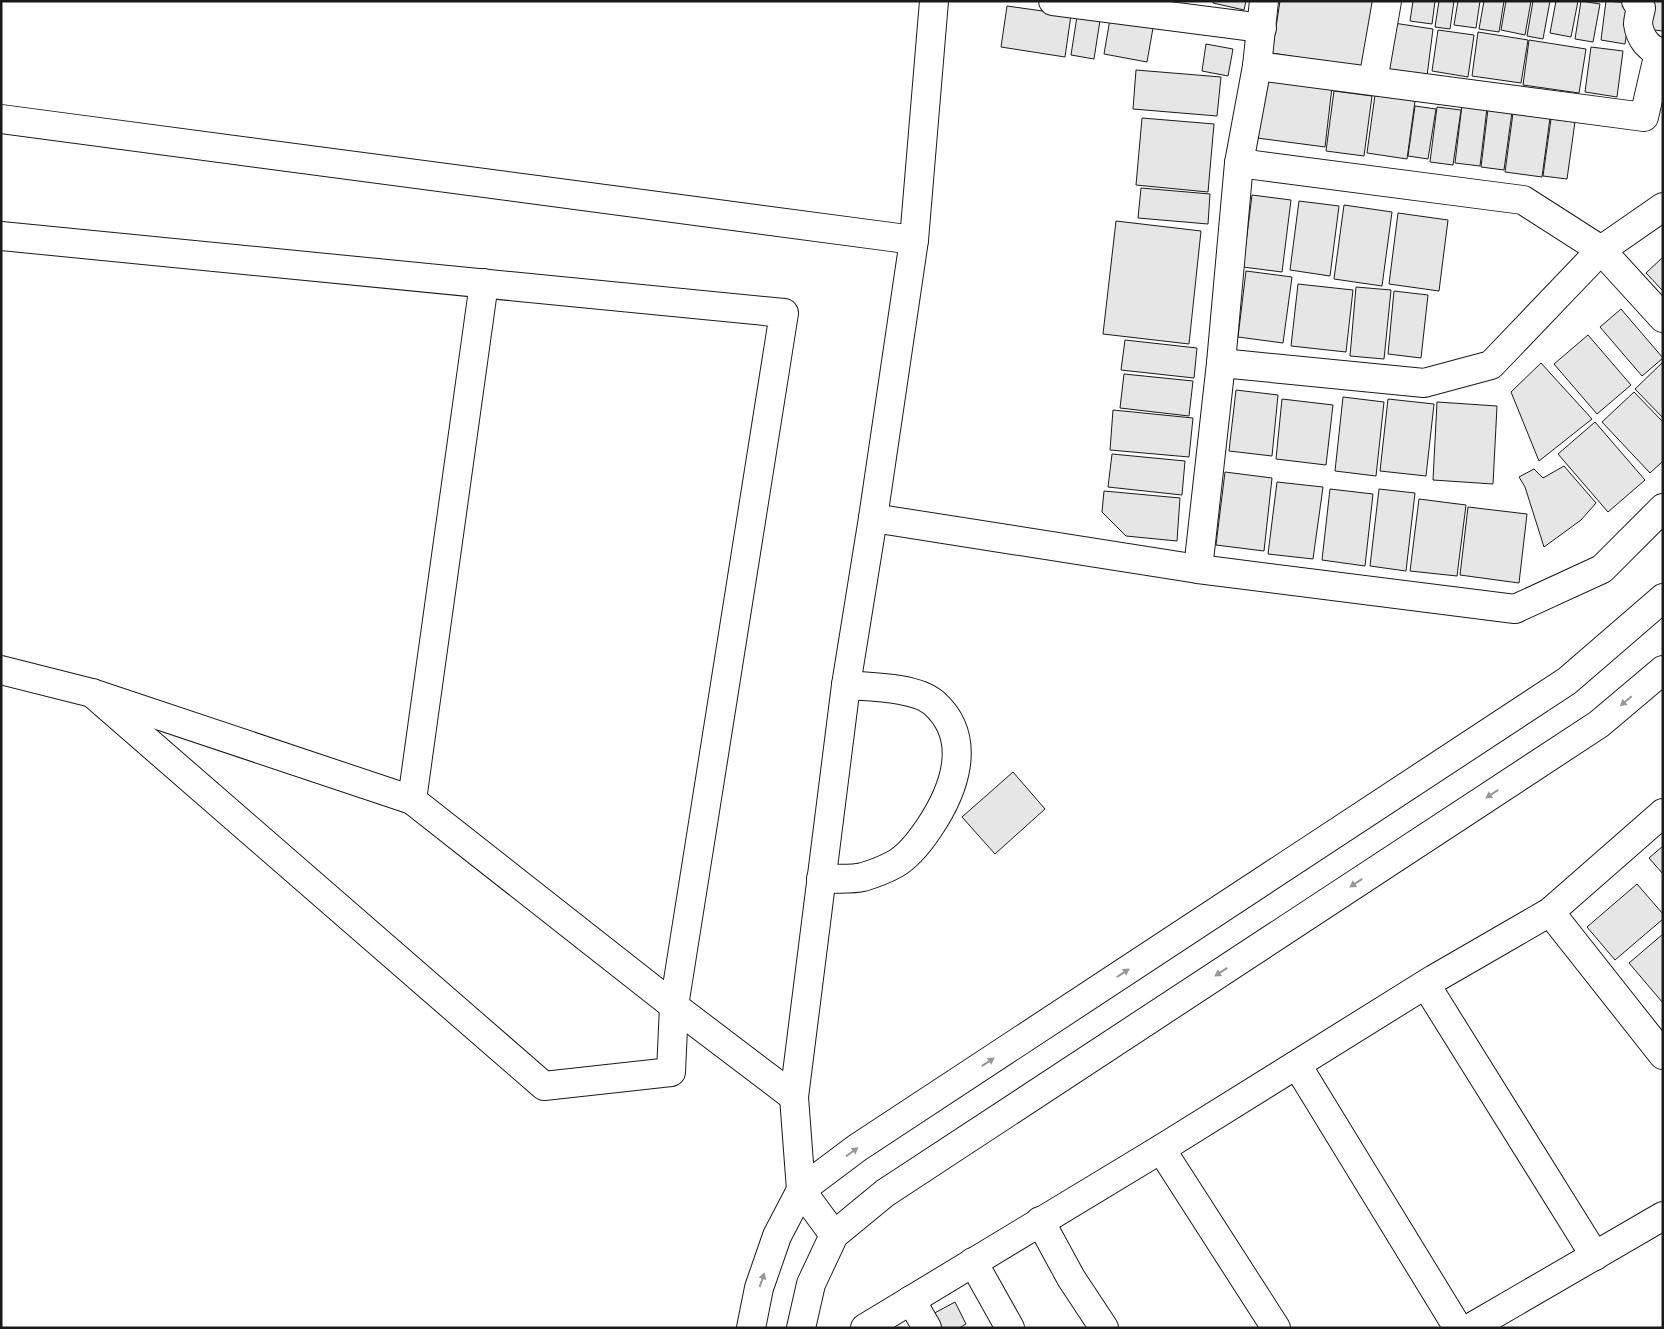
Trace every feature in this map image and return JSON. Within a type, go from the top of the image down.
[{"type":"street","points":[[834,1235],[801,1190],[794,1097],[846,685],[914,240],[934,1]]},
{"type":"street","points":[[1053,1],[1262,28]]},
{"type":"street","points":[[1198,570],[1221,363],[1239,163],[1258,66],[1264,1]]},
{"type":"street","points":[[1373,81],[1387,1]]},
{"type":"street","points":[[1258,66],[1644,117],[1661,52],[1650,47],[1643,38],[1638,24],[1641,8],[1636,1]]},
{"type":"street","points":[[1,119],[914,240]]},
{"type":"street","points":[[1239,163],[1523,200],[1601,250],[1663,318]]},
{"type":"street","points":[[1221,363],[1424,383],[1491,365],[1601,250],[1663,207]]},
{"type":"street","points":[[1,236],[784,313],[674,1006],[671,1072],[544,1086],[92,693]]},
{"type":"street","points":[[412,800],[484,283]]},
{"type":"street","points":[[873,518],[1198,570],[1515,609],[1602,569],[1663,508]]},
{"type":"street","points":[[751,1328],[759,1288],[777,1236],[801,1190],[865,1143],[1567,681],[1663,598]]},
{"type":"street","points":[[1,670],[92,693],[412,800],[674,1006],[794,1097]]},
{"type":"street","points":[[802,1328],[811,1284],[834,1235],[885,1192],[1599,724],[1663,670]]},
{"type":"street","points":[[821,879],[863,877],[896,863],[921,840],[943,808],[955,777],[957,751],[951,725],[934,702],[908,691],[846,685]]},
{"type":"street","points":[[864,1328],[1161,1149],[1426,985],[1550,912],[1663,813]]},
{"type":"street","points":[[1550,912],[1663,1055]]},
{"type":"street","points":[[1426,985],[1595,1256]]},
{"type":"street","points":[[1297,1065],[1458,1328]]},
{"type":"street","points":[[1161,1149],[1276,1328]]},
{"type":"street","points":[[1470,1328],[1663,1216]]},
{"type":"street","points":[[1040,1221],[1071,1278],[1104,1328]]},
{"type":"street","points":[[973,1262],[1010,1328]]},
{"type":"street","points":[[911,1300],[927,1328]]},
{"type":"building","points":[[1213,1],[1246,1],[1244,10],[1213,3]]},
{"type":"building","points":[[1280,1],[1374,1],[1364,68],[1272,53]]},
{"type":"building","points":[[1413,1],[1435,1],[1432,24],[1410,21]]},
{"type":"building","points":[[1439,1],[1454,1],[1450,29],[1435,27]]},
{"type":"building","points":[[1458,1],[1480,1],[1476,28],[1454,25]]},
{"type":"building","points":[[1484,1],[1504,1],[1499,32],[1479,29]]},
{"type":"building","points":[[1506,1],[1531,1],[1525,35],[1501,30]]},
{"type":"building","points":[[1533,1],[1550,1],[1543,39],[1527,36]]},
{"type":"building","points":[[1556,1],[1578,1],[1571,37],[1550,33]]},
{"type":"building","points":[[1581,1],[1600,4],[1593,42],[1575,39]]},
{"type":"building","points":[[1606,1],[1631,3],[1625,44],[1601,40]]},
{"type":"building","points":[[1647,1],[1663,1],[1663,31],[1645,29]]},
{"type":"building","points":[[1007,6],[1071,15],[1065,57],[1001,47]]},
{"type":"building","points":[[1078,10],[1101,14],[1094,59],[1071,55]]},
{"type":"building","points":[[1110,19],[1153,28],[1147,62],[1104,54]]},
{"type":"building","points":[[1387,22],[1433,29],[1427,76],[1380,69]]},
{"type":"building","points":[[1438,30],[1474,35],[1468,77],[1432,71]]},
{"type":"building","points":[[1478,32],[1528,40],[1521,83],[1472,76]]},
{"type":"building","points":[[1529,40],[1586,49],[1579,93],[1523,85]]},
{"type":"building","points":[[1206,44],[1233,49],[1228,76],[1202,71]]},
{"type":"building","points":[[1591,47],[1623,51],[1617,97],[1585,92]]},
{"type":"building","points":[[1136,70],[1221,77],[1217,116],[1133,109]]},
{"type":"building","points":[[1265,77],[1332,87],[1325,147],[1257,138]]},
{"type":"building","points":[[1334,91],[1372,96],[1364,156],[1326,151]]},
{"type":"building","points":[[1375,95],[1415,101],[1407,159],[1367,153]]},
{"type":"building","points":[[1462,105],[1487,108],[1480,166],[1455,163]]},
{"type":"building","points":[[1415,106],[1436,109],[1428,159],[1408,156]]},
{"type":"building","points":[[1437,107],[1461,110],[1453,165],[1430,162]]},
{"type":"building","points":[[1488,109],[1512,112],[1504,170],[1481,167]]},
{"type":"building","points":[[1513,113],[1550,118],[1542,177],[1505,172]]},
{"type":"building","points":[[1142,118],[1214,124],[1208,192],[1136,185]]},
{"type":"building","points":[[1551,119],[1575,122],[1567,179],[1543,176]]},
{"type":"building","points":[[1141,188],[1210,194],[1208,224],[1138,218]]},
{"type":"building","points":[[1252,195],[1291,200],[1282,272],[1243,267]]},
{"type":"building","points":[[1299,201],[1339,206],[1330,276],[1290,270]]},
{"type":"building","points":[[1344,205],[1392,212],[1382,286],[1334,279]]},
{"type":"building","points":[[1398,213],[1448,220],[1439,291],[1389,284]]},
{"type":"building","points":[[1116,221],[1201,231],[1189,344],[1103,334]]},
{"type":"building","points":[[1663,257],[1663,291],[1646,273]]},
{"type":"building","points":[[1246,271],[1292,277],[1283,343],[1238,337]]},
{"type":"building","points":[[1298,284],[1353,290],[1346,352],[1291,346]]},
{"type":"building","points":[[1356,287],[1391,290],[1384,359],[1350,356]]},
{"type":"building","points":[[1394,291],[1428,295],[1421,358],[1388,354]]},
{"type":"building","points":[[1621,309],[1663,358],[1642,376],[1600,327]]},
{"type":"building","points":[[1588,335],[1631,385],[1597,414],[1554,364]]},
{"type":"building","points":[[1125,340],[1197,348],[1194,378],[1121,370]]},
{"type":"building","points":[[1663,362],[1663,418],[1635,389]]},
{"type":"building","points":[[1541,363],[1592,419],[1539,461],[1511,392]]},
{"type":"building","points":[[1124,374],[1193,381],[1189,416],[1120,408]]},
{"type":"building","points":[[1236,390],[1278,395],[1272,456],[1229,451]]},
{"type":"building","points":[[1634,392],[1663,422],[1663,461],[1650,473],[1602,422]]},
{"type":"building","points":[[1343,397],[1384,402],[1376,476],[1335,471]]},
{"type":"building","points":[[1282,399],[1333,405],[1326,465],[1276,459]]},
{"type":"building","points":[[1388,399],[1434,404],[1426,476],[1380,471]]},
{"type":"building","points":[[1437,402],[1497,406],[1493,484],[1433,480]]},
{"type":"building","points":[[1113,410],[1193,418],[1189,457],[1110,450]]},
{"type":"building","points":[[1595,422],[1645,480],[1608,512],[1558,454]]},
{"type":"building","points":[[1112,454],[1185,461],[1182,495],[1108,487]]},
{"type":"building","points":[[1564,466],[1596,503],[1581,520],[1544,547],[1525,487],[1519,477],[1534,469],[1543,478]]},
{"type":"building","points":[[1225,472],[1272,478],[1264,551],[1216,545]]},
{"type":"building","points":[[1277,482],[1323,487],[1313,559],[1268,554]]},
{"type":"building","points":[[1330,489],[1373,494],[1365,566],[1322,560]]},
{"type":"building","points":[[1379,489],[1415,493],[1406,571],[1370,566]]},
{"type":"building","points":[[1104,491],[1180,498],[1177,541],[1126,536],[1102,512]]},
{"type":"building","points":[[1419,499],[1466,505],[1457,576],[1410,571]]},
{"type":"building","points":[[1468,507],[1527,514],[1519,583],[1460,575]]},
{"type":"building","points":[[1013,772],[1045,809],[995,854],[962,817]]},
{"type":"building","points":[[1663,846],[1663,874],[1649,858]]},
{"type":"building","points":[[1637,884],[1663,914],[1663,919],[1615,960],[1587,927]]},
{"type":"building","points":[[1663,934],[1663,1003],[1629,963]]},
{"type":"building","points":[[955,1302],[966,1324],[959,1328],[935,1328],[929,1316]]}]
